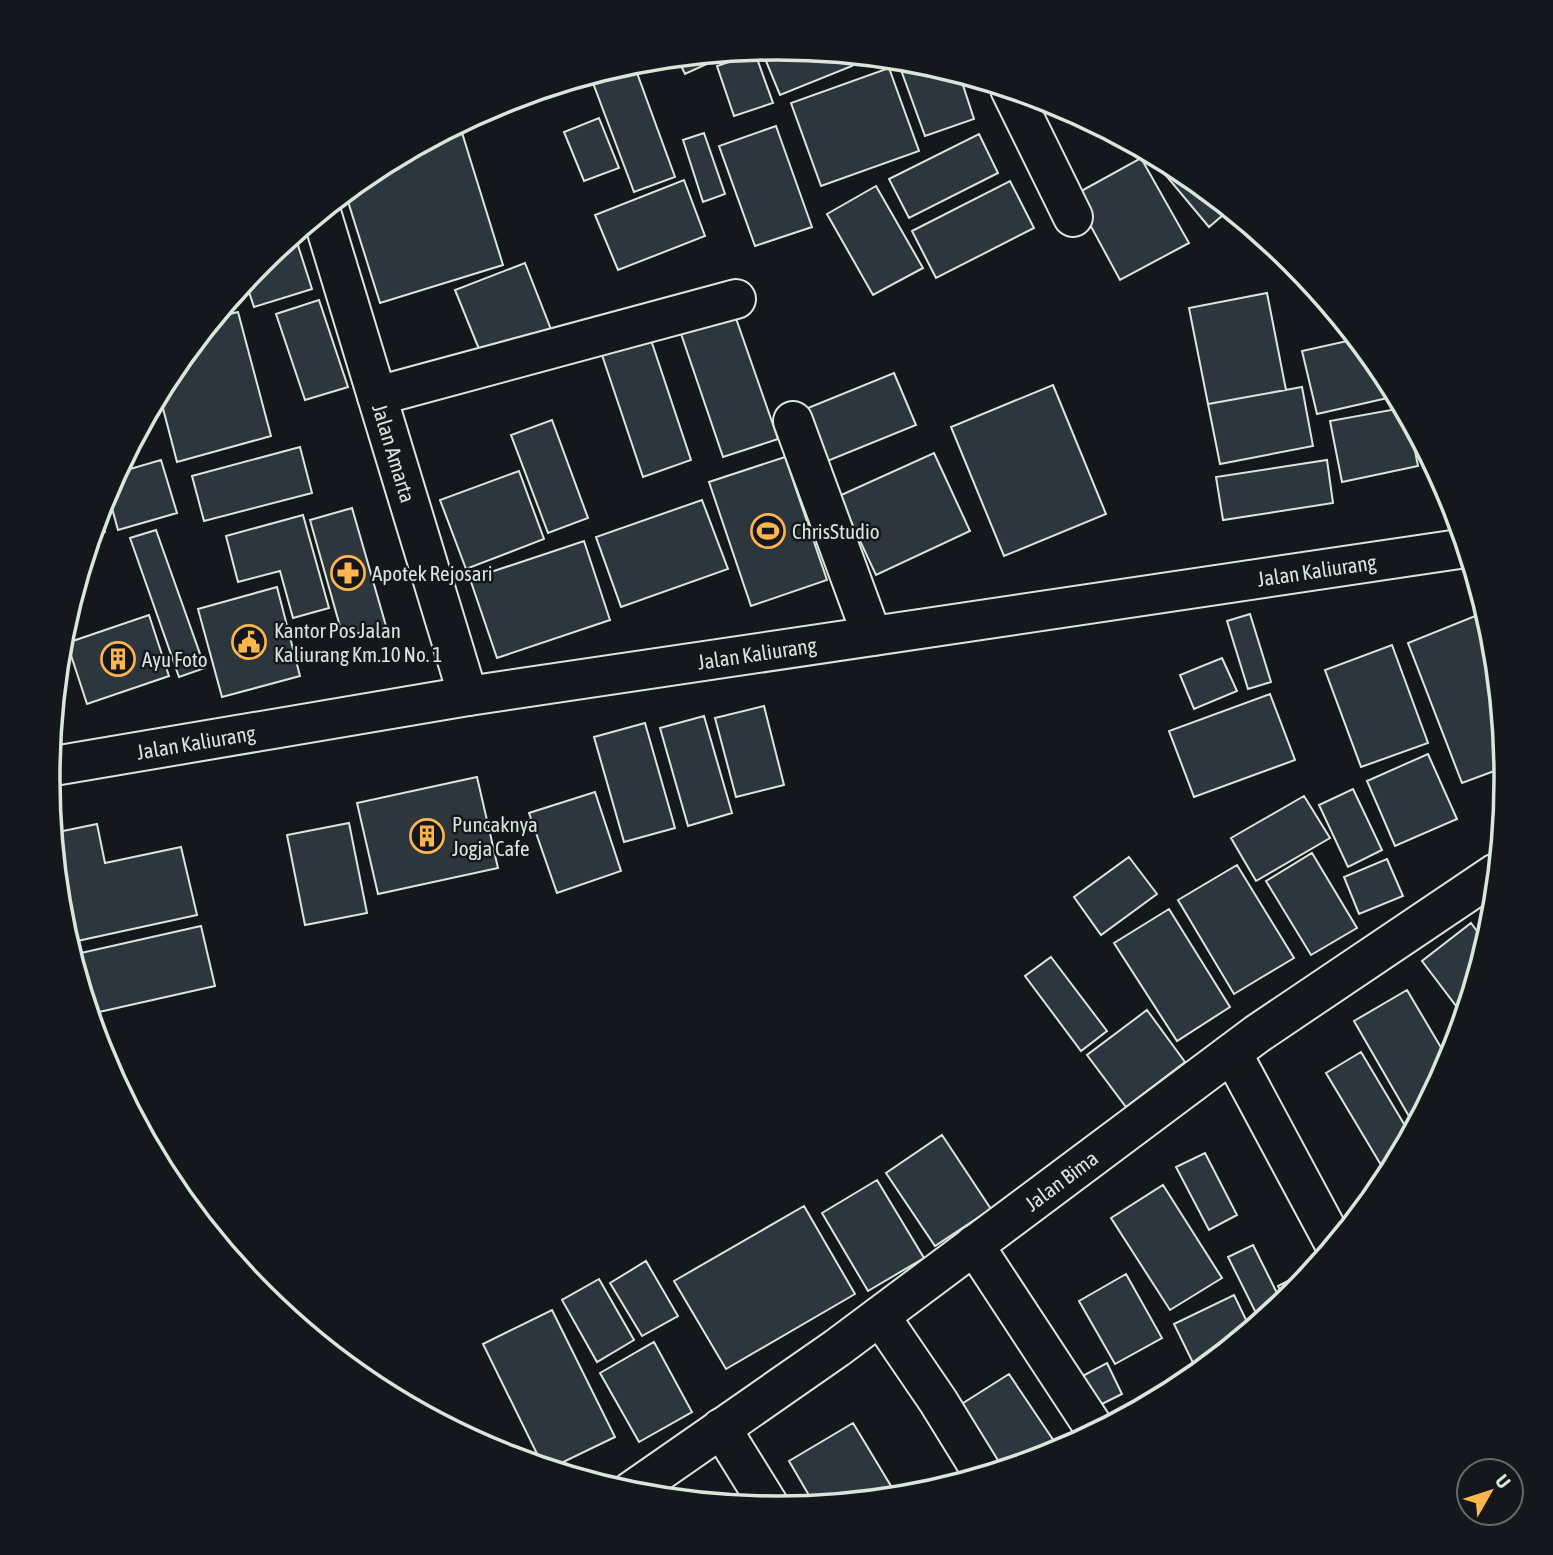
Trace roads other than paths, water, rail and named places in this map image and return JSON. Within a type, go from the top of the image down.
[{"type":"street","points":[[1016,101],[1073,217]]},
{"type":"street","name":"Jalan Amarta","points":[[324,221],[468,696]]},
{"type":"street","points":[[377,396],[736,299]]},
{"type":"street","points":[[793,421],[872,636]]},
{"type":"street","name":"Jalan Kaliurang","points":[[60,765],[468,696],[1456,549]]},
{"type":"street","name":"Jalan Bima","points":[[642,1483],[837,1348],[1257,1034],[1486,880]]},
{"type":"street","points":[[1232,1053],[1329,1234]]},
{"type":"street","points":[[974,1245],[1091,1423]]},
{"type":"street","points":[[880,1316],[978,1466]]},
{"type":"street","points":[[722,1428],[763,1495]]},
{"type":"place","name":"ChrisStudio","points":[[768,531]]},
{"type":"place","name":"Apotek Rejosari","points":[[348,573]]},
{"type":"place","name":"Kantor Pos Jalan Kaliurang Km.10 No. 1","points":[[249,642]]},
{"type":"place","name":"Ayu Foto","points":[[118,659]]},
{"type":"place","name":"Puncaknya Jogja Cafe","points":[[427,836]]}]
